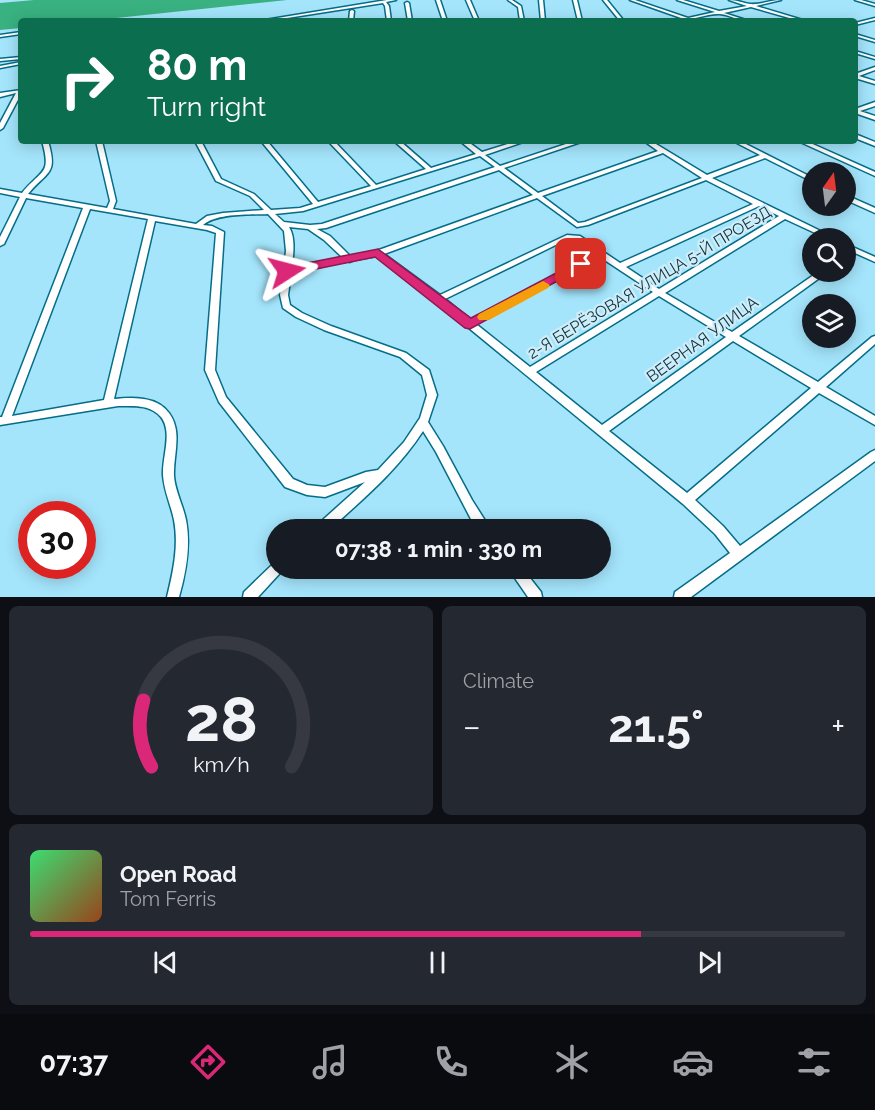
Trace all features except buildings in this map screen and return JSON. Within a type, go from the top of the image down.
[{"type":"street","points":[[288,18],[394,0]]},
{"type":"street","points":[[438,0],[444,18]]},
{"type":"street","points":[[468,0],[476,18]]},
{"type":"street","points":[[510,0],[520,7],[522,18]]},
{"type":"street","points":[[541,0],[543,18]]},
{"type":"street","points":[[575,0],[579,18]]},
{"type":"street","points":[[604,0],[619,18]]},
{"type":"street","points":[[632,0],[686,18]]},
{"type":"street","points":[[679,0],[736,18]]},
{"type":"street","points":[[731,0],[793,18]]},
{"type":"street","points":[[694,18],[776,0]]},
{"type":"street","points":[[857,0],[875,5]]},
{"type":"street","points":[[384,2],[389,18]]},
{"type":"street","points":[[406,3],[409,18]]},
{"type":"street","points":[[351,18],[352,11]]},
{"type":"street","points":[[858,23],[875,19]]},
{"type":"street","points":[[863,21],[875,25]]},
{"type":"street","points":[[0,36],[18,33]]},
{"type":"street","points":[[858,36],[875,41]]},
{"type":"street","points":[[858,53],[875,58]]},
{"type":"street","points":[[0,60],[18,58]]},
{"type":"street","points":[[0,67],[18,64]]},
{"type":"street","points":[[858,75],[875,68]]},
{"type":"street","points":[[858,77],[875,83]]},
{"type":"street","points":[[0,95],[18,92]]},
{"type":"street","points":[[0,128],[18,96]]},
{"type":"street","points":[[858,110],[875,104]]},
{"type":"street","points":[[858,112],[875,118]]},
{"type":"street","points":[[858,137],[875,144]]},
{"type":"street","points":[[0,244],[25,195],[49,168],[50,158],[46,144]]},
{"type":"street","points":[[100,144],[113,201],[109,211]]},
{"type":"street","points":[[200,144],[218,180],[252,195],[283,224],[290,237],[284,295],[286,306],[321,324],[402,355],[417,363],[430,377],[434,392],[430,411],[404,451],[332,519]]},
{"type":"street","points":[[266,144],[317,205]]},
{"type":"street","points":[[334,144],[375,187]]},
{"type":"street","points":[[400,144],[430,170]]},
{"type":"street","points":[[467,144],[577,225],[586,224],[764,156]]},
{"type":"street","points":[[197,226],[207,218],[242,213],[292,212],[512,144]]},
{"type":"street","points":[[283,224],[323,226],[572,144]]},
{"type":"street","points":[[652,144],[705,178],[810,228]]},
{"type":"street","points":[[742,144],[802,175]]},
{"type":"street","points":[[808,144],[875,174]]},
{"type":"street","points":[[287,271],[378,253],[663,151]]},
{"type":"street","points":[[0,191],[220,232],[210,370],[222,399],[289,483],[307,490],[326,492],[366,477],[380,475]]},
{"type":"street","points":[[856,202],[875,211]]},
{"type":"street","points":[[619,267],[758,204]]},
{"type":"street","points":[[3,421],[87,207]]},
{"type":"street","name":"2-Я БЕРЁЗОВАЯ УЛИЦА 5-Й ПРОЕЗД","points":[[529,372],[661,294],[784,216]]},
{"type":"street","points":[[108,404],[152,218]]},
{"type":"street","points":[[310,227],[327,238],[350,260]]},
{"type":"street","points":[[439,299],[567,237],[577,238],[661,294],[875,421]]},
{"type":"street","points":[[378,253],[439,299],[687,500],[719,530],[739,555]]},
{"type":"street","points":[[856,253],[875,260]]},
{"type":"street","points":[[470,324],[600,254]]},
{"type":"street","name":"ВЕЕРНАЯ УЛИЦА","points":[[601,431],[808,282]]},
{"type":"street","points":[[687,500],[875,339]]},
{"type":"street","points":[[3,421],[108,404],[148,403],[159,408],[168,419],[172,434],[169,481],[180,522],[182,543],[182,565],[173,597]]},
{"type":"street","points":[[423,423],[438,443],[478,519]]},
{"type":"street","points":[[680,597],[875,455]]},
{"type":"street","points":[[249,597],[266,579]]},
{"type":"street","points":[[522,579],[536,597]]},
{"type":"shaded area","points":[[34,0],[287,0],[116,18],[18,18],[18,28],[0,30],[0,3]]},
{"type":"slow traffic","points":[[484,317],[543,285]]},
{"type":"route","points":[[287,271],[378,253],[470,324],[581,264]]}]
